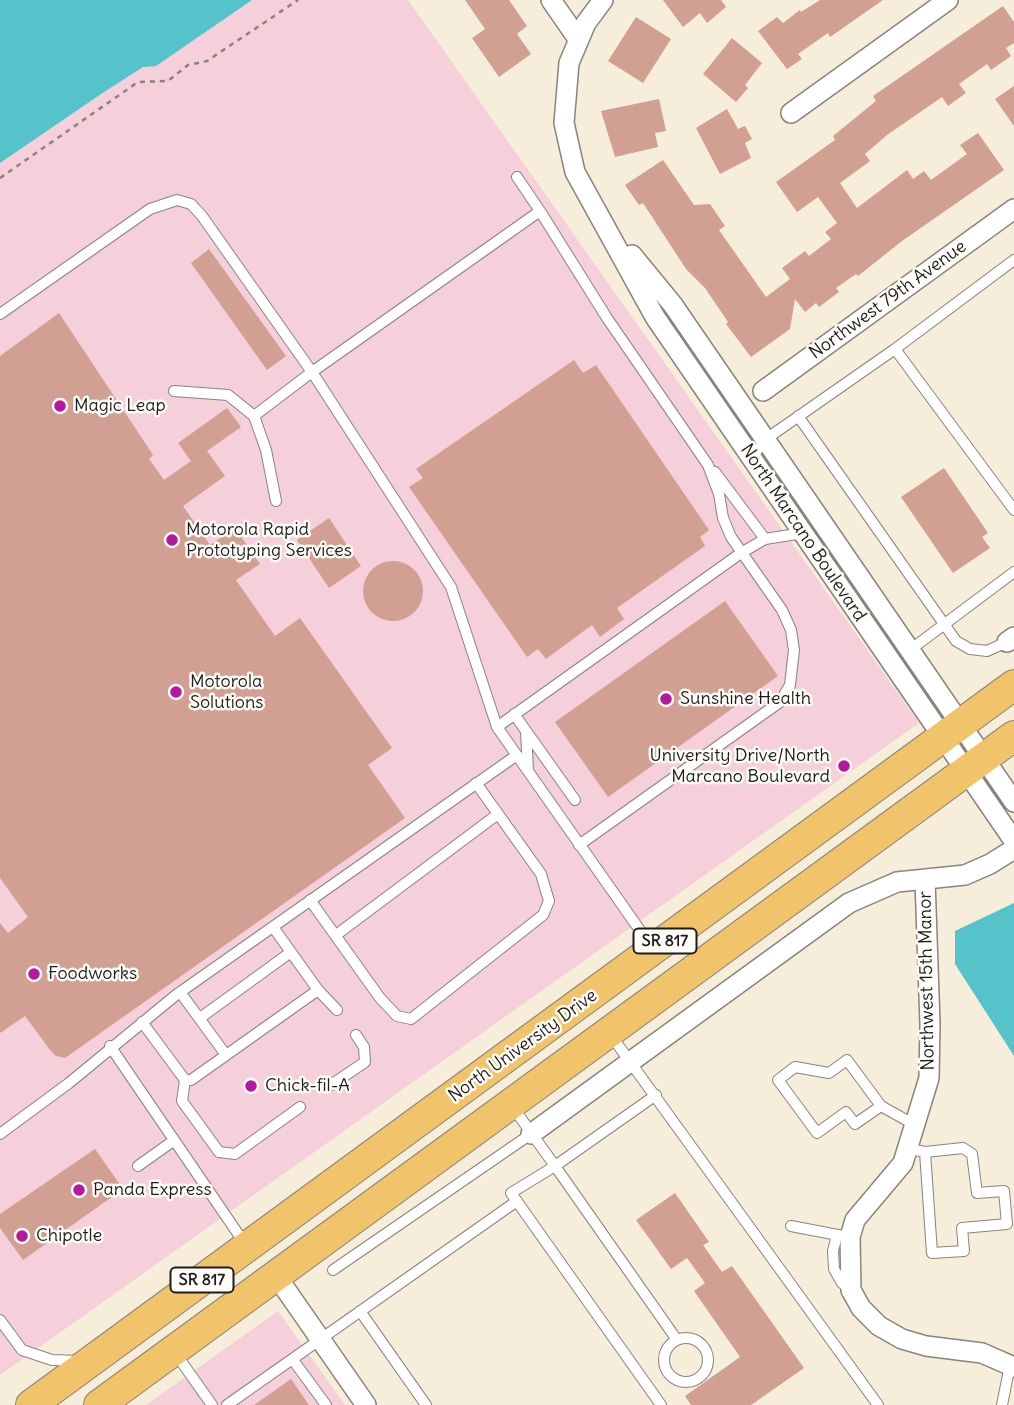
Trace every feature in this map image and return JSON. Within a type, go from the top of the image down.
[{"type":"main road","name":"North University Drive","points":[[31,1405],[1014,685]]},
{"type":"main road","name":"SR 817","points":[[99,1405],[1014,736]]},
{"type":"main road","points":[[608,1031],[645,976],[653,949]]},
{"type":"main road","points":[[275,1274],[272,1254],[282,1223]]},
{"type":"main road","points":[[227,1311],[250,1270],[247,1247]]},
{"type":"street","points":[[551,0],[578,39]]},
{"type":"street","name":"North Marcano Boulevard","points":[[603,0],[578,39],[569,63],[564,123],[575,172],[655,317],[803,533],[975,764],[1014,841]]},
{"type":"street","points":[[791,113],[948,0]]},
{"type":"street","name":"Northwest 79th Avenue","points":[[763,391],[1014,209]]},
{"type":"street","name":"North Marcano Boulevard","points":[[602,219],[673,305],[766,439],[910,650],[951,730]]},
{"type":"street","name":"North Marcano Boulevard","points":[[975,764],[1014,802]]},
{"type":"street","points":[[531,1134],[849,903],[897,882],[965,875],[1014,849]]},
{"type":"street","name":"Northwest 15th Manor","points":[[844,1236],[917,1150],[916,1125],[929,1078],[925,880]]},
{"type":"street","points":[[844,1236],[851,1290],[861,1308],[879,1326],[902,1339],[926,1346],[982,1353],[1012,1366]]},
{"type":"street","points":[[275,1274],[366,1405]]},
{"type":"lane","points":[[517,177],[607,318],[708,465],[765,539]]},
{"type":"lane","points":[[0,314],[150,208],[177,200],[191,204],[312,372],[451,587],[497,727],[653,949]]},
{"type":"lane","points":[[254,416],[540,211]]},
{"type":"lane","points":[[751,458],[766,439],[895,349],[1014,261]]},
{"type":"lane","points":[[895,349],[1014,510]]},
{"type":"lane","points":[[174,391],[228,395],[254,416],[266,450],[276,501]]},
{"type":"lane","points":[[798,416],[956,641],[970,649],[987,651],[1010,639]]},
{"type":"lane","points":[[579,845],[769,711],[787,692],[794,650],[791,630],[782,610],[741,553],[723,519],[719,494],[708,465]]},
{"type":"lane","points":[[497,727],[741,553],[765,539],[803,533]]},
{"type":"lane","points":[[910,650],[945,625],[949,618],[1014,572]]},
{"type":"lane","points":[[514,714],[575,800]]},
{"type":"lane","points":[[526,731],[528,772]]},
{"type":"lane","points":[[0,1134],[69,1083],[110,1046],[180,992],[517,755]]},
{"type":"lane","points":[[310,900],[380,998],[397,1016],[411,1019],[543,915],[549,901],[541,874],[476,783]]},
{"type":"lane","points":[[336,935],[498,814]]},
{"type":"lane","points":[[273,927],[318,990],[337,1010]]},
{"type":"lane","points":[[200,1018],[291,952]]},
{"type":"lane","points":[[185,1080],[191,1080],[318,990]]},
{"type":"lane","points":[[180,992],[226,1055]]},
{"type":"lane","points":[[142,1022],[185,1080],[182,1101],[219,1152],[235,1154],[299,1107]]},
{"type":"lane","points":[[608,1031],[878,1405]]},
{"type":"lane","points":[[331,1085],[365,1062],[364,1047],[356,1035]]},
{"type":"lane","points":[[110,1046],[247,1247]]},
{"type":"lane","points":[[881,1106],[855,1124],[846,1112],[817,1133],[778,1080],[795,1067],[829,1073],[847,1060],[881,1106],[916,1125]]},
{"type":"lane","points":[[656,1095],[555,1166],[511,1193],[661,1405]]},
{"type":"lane","points":[[510,1103],[677,1340]]},
{"type":"lane","points":[[333,1270],[531,1134]]},
{"type":"lane","points":[[138,1166],[173,1141]]},
{"type":"lane","points":[[963,1148],[972,1154],[977,1194],[1004,1191],[1006,1224],[962,1228],[964,1251],[932,1253],[917,1150],[963,1148]]},
{"type":"lane","points":[[227,1405],[517,1201]]},
{"type":"lane","points":[[792,1226],[844,1236]]},
{"type":"lane","points":[[360,1311],[426,1405]]},
{"type":"lane","points":[[0,1320],[22,1350],[52,1360],[90,1362]]},
{"type":"lane","points":[[692,1339],[707,1354],[706,1369],[696,1379],[681,1381],[674,1378],[666,1367],[668,1348],[677,1340],[692,1339]]},
{"type":"lane","points":[[173,1350],[212,1405]]},
{"type":"lane","points":[[293,1360],[326,1405]]},
{"type":"lane","points":[[1002,1405],[1012,1366]]},
{"type":"path","points":[[0,178],[138,82],[168,81],[188,65],[207,61],[298,0]]},
{"type":"shaded area","points":[[0,0],[408,0],[919,723],[0,1375]]},
{"type":"shaded area","points":[[278,1311],[345,1405],[146,1405]]},
{"type":"water","points":[[0,0],[252,0],[156,66],[143,67],[0,163]]},
{"type":"water","points":[[1014,903],[1014,1056],[955,964],[955,931]]},
{"type":"building","points":[[465,0],[509,0],[527,26],[517,34],[531,54],[499,77],[472,38],[485,29]]},
{"type":"building","points":[[663,0],[721,0],[726,7],[707,23],[700,13],[683,27]]},
{"type":"building","points":[[820,0],[883,0],[830,37],[828,33],[798,54],[802,59],[787,69],[758,31],[777,17],[783,23]]},
{"type":"building","points":[[1003,6],[1014,22],[1014,43],[1006,48],[1011,56],[991,70],[987,64],[959,84],[966,93],[948,106],[942,97],[887,135],[865,154],[870,161],[840,183],[857,208],[907,170],[913,179],[924,171],[931,180],[967,154],[960,145],[978,133],[1004,170],[902,241],[858,276],[856,274],[836,288],[839,292],[819,307],[816,303],[805,312],[795,299],[790,329],[751,357],[726,324],[728,322],[705,288],[686,269],[643,203],[639,205],[625,185],[663,160],[694,205],[710,204],[725,226],[719,230],[766,297],[790,279],[782,268],[805,251],[809,256],[831,239],[825,232],[837,223],[818,197],[797,212],[776,182],[835,140],[833,136],[876,101],[873,96]]},
{"type":"building","points":[[636,17],[671,39],[643,83],[608,61]]},
{"type":"building","points":[[732,38],[762,63],[745,85],[748,88],[736,102],[703,74]]},
{"type":"building","points":[[1014,86],[1014,126],[995,99]]},
{"type":"building","points":[[659,99],[666,131],[655,133],[658,147],[615,157],[601,111]]},
{"type":"building","points":[[727,109],[738,129],[745,126],[752,139],[745,143],[751,158],[720,174],[696,128]]},
{"type":"building","points":[[209,249],[286,356],[267,370],[191,263]]},
{"type":"building","name":"Motorola Solutions","points":[[59,313],[153,455],[149,459],[164,480],[191,461],[178,443],[227,408],[241,427],[207,451],[225,476],[183,506],[210,545],[235,528],[260,564],[236,580],[275,636],[300,618],[392,748],[368,765],[405,818],[65,1058],[56,1056],[50,1050],[25,1016],[0,1033],[0,923],[8,933],[28,917],[0,878],[0,356]]},
{"type":"building","points":[[574,360],[583,373],[596,365],[709,530],[700,537],[705,546],[617,608],[624,619],[600,637],[592,625],[546,659],[538,649],[527,657],[409,487],[423,478],[416,469]]},
{"type":"building","points":[[944,468],[988,533],[982,537],[990,548],[953,573],[901,497]]},
{"type":"building","points":[[329,518],[361,566],[329,588],[297,540]]},
{"type":"building","points":[[393,561],[410,566],[418,574],[423,591],[418,608],[410,616],[393,621],[376,616],[368,608],[363,591],[368,574],[376,566]]},
{"type":"building","name":"Sunshine Health","points":[[725,601],[778,676],[608,797],[555,722]]},
{"type":"building","points":[[95,1149],[123,1189],[23,1260],[0,1228],[0,1214]]},
{"type":"building","points":[[675,1193],[709,1242],[703,1245],[722,1272],[732,1266],[804,1368],[751,1405],[691,1405],[685,1396],[740,1357],[694,1291],[705,1283],[687,1258],[671,1269],[636,1220]]},
{"type":"building","points":[[291,1379],[309,1405],[254,1405]]},
{"type":"place","name":"Magic Leap","points":[[60,406]]},
{"type":"place","name":"Motorola Rapid Prototyping Services","points":[[172,540]]},
{"type":"place","name":"Motorola Solutions","points":[[176,692]]},
{"type":"place","name":"Sunshine Health","points":[[666,699]]},
{"type":"place","name":"University Drive/North Marcano Boulevard","points":[[844,766]]},
{"type":"place","name":"Foodworks","points":[[34,974]]},
{"type":"place","name":"Chick-fil-A","points":[[251,1086]]},
{"type":"place","name":"Panda Express","points":[[79,1190]]},
{"type":"place","name":"Chipotle","points":[[22,1236]]}]
